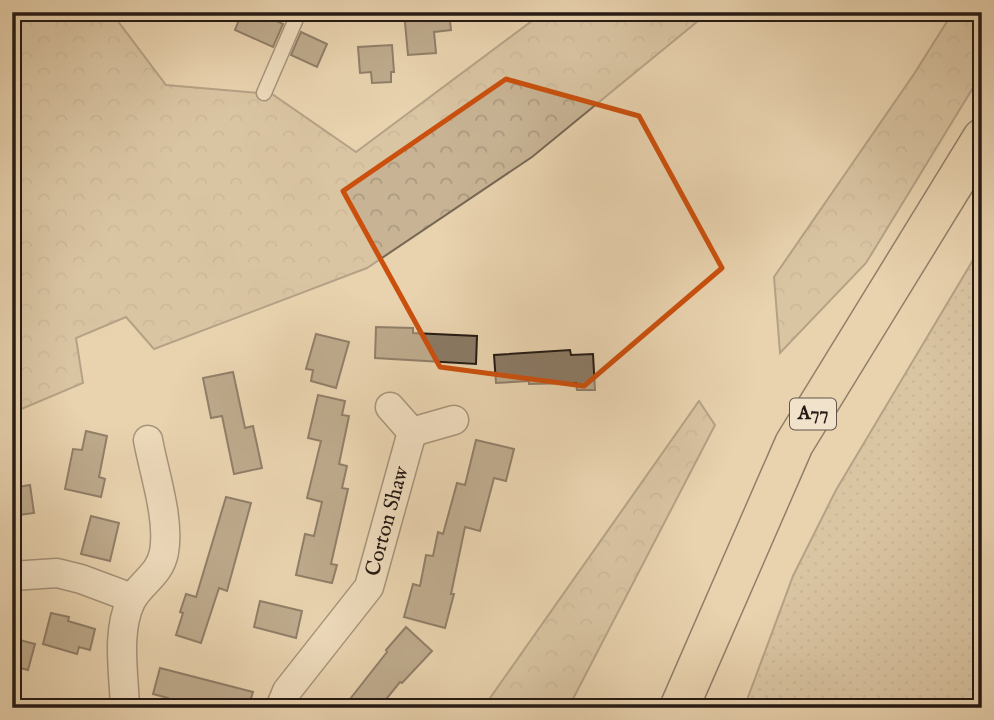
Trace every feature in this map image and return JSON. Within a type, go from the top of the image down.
[{"type":"highway","name":"A77","points":[[680,708],[794,444],[982,138]]},
{"type":"street","points":[[390,407],[412,432],[454,420]]},
{"type":"street","name":"Corton Shaw","points":[[280,708],[287,691],[369,587],[412,432]]},
{"type":"street","points":[[125,708],[123,625],[132,598],[153,576],[163,555],[166,533],[148,440]]},
{"type":"street","points":[[12,576],[57,573],[132,598]]},
{"type":"lane","points":[[264,93],[299,12]]},
{"type":"highlighted area","points":[[506,79],[639,116],[722,268],[584,386],[440,367],[343,191]]},
{"type":"green space","points":[[12,12],[111,12],[166,85],[272,94],[356,152],[544,12],[709,12],[532,157],[367,268],[154,349],[126,317],[76,338],[83,383],[12,413]]},
{"type":"green space","points":[[953,12],[982,12],[982,73],[866,263],[780,353],[774,277],[914,74]]},
{"type":"green space","points":[[982,245],[982,708],[744,708],[793,576],[836,490]]},
{"type":"green space","points":[[699,401],[715,425],[574,697],[566,708],[483,708]]},
{"type":"building","points":[[242,12],[258,12],[283,24],[273,47],[235,30]]},
{"type":"building","points":[[404,12],[449,12],[451,30],[434,32],[436,53],[408,55]]},
{"type":"building","points":[[301,32],[327,44],[317,67],[291,55]]},
{"type":"building","points":[[392,45],[394,72],[391,72],[391,82],[372,83],[371,72],[360,73],[358,47]]},
{"type":"building","points":[[376,327],[413,328],[413,333],[477,336],[476,364],[375,358]]},
{"type":"building","points":[[316,334],[349,342],[336,388],[311,381],[313,370],[306,369]]},
{"type":"building","points":[[570,350],[571,355],[593,354],[595,390],[577,390],[576,383],[496,383],[494,355]]},
{"type":"building","points":[[233,372],[245,428],[253,426],[262,468],[234,474],[222,416],[211,418],[203,378]]},
{"type":"building","points":[[318,395],[345,401],[342,415],[349,416],[339,464],[347,466],[342,488],[348,489],[331,564],[337,565],[332,583],[296,575],[305,534],[314,536],[322,502],[307,498],[321,441],[308,438]]},
{"type":"building","points":[[86,431],[107,436],[99,477],[105,479],[101,497],[65,489],[73,449],[82,450]]},
{"type":"building","points":[[476,440],[514,449],[506,481],[494,478],[480,531],[465,527],[451,594],[454,594],[445,628],[404,617],[413,584],[420,586],[426,555],[433,556],[438,532],[443,534],[457,483],[465,485]]},
{"type":"building","points":[[30,485],[34,513],[12,516],[12,488]]},
{"type":"building","points":[[226,497],[251,503],[227,591],[219,588],[201,643],[176,635],[186,594],[196,597]]},
{"type":"building","points":[[91,516],[119,523],[110,561],[81,554]]},
{"type":"building","points":[[260,601],[302,611],[296,638],[254,627]]},
{"type":"building","points":[[51,613],[69,617],[68,621],[95,629],[90,650],[79,647],[77,654],[43,644]]},
{"type":"building","points":[[406,627],[432,651],[402,683],[400,682],[379,708],[343,708],[386,650]]},
{"type":"building","points":[[12,638],[35,644],[28,670],[12,666]]},
{"type":"building","points":[[160,668],[253,692],[248,708],[165,708],[168,698],[153,694]]}]
